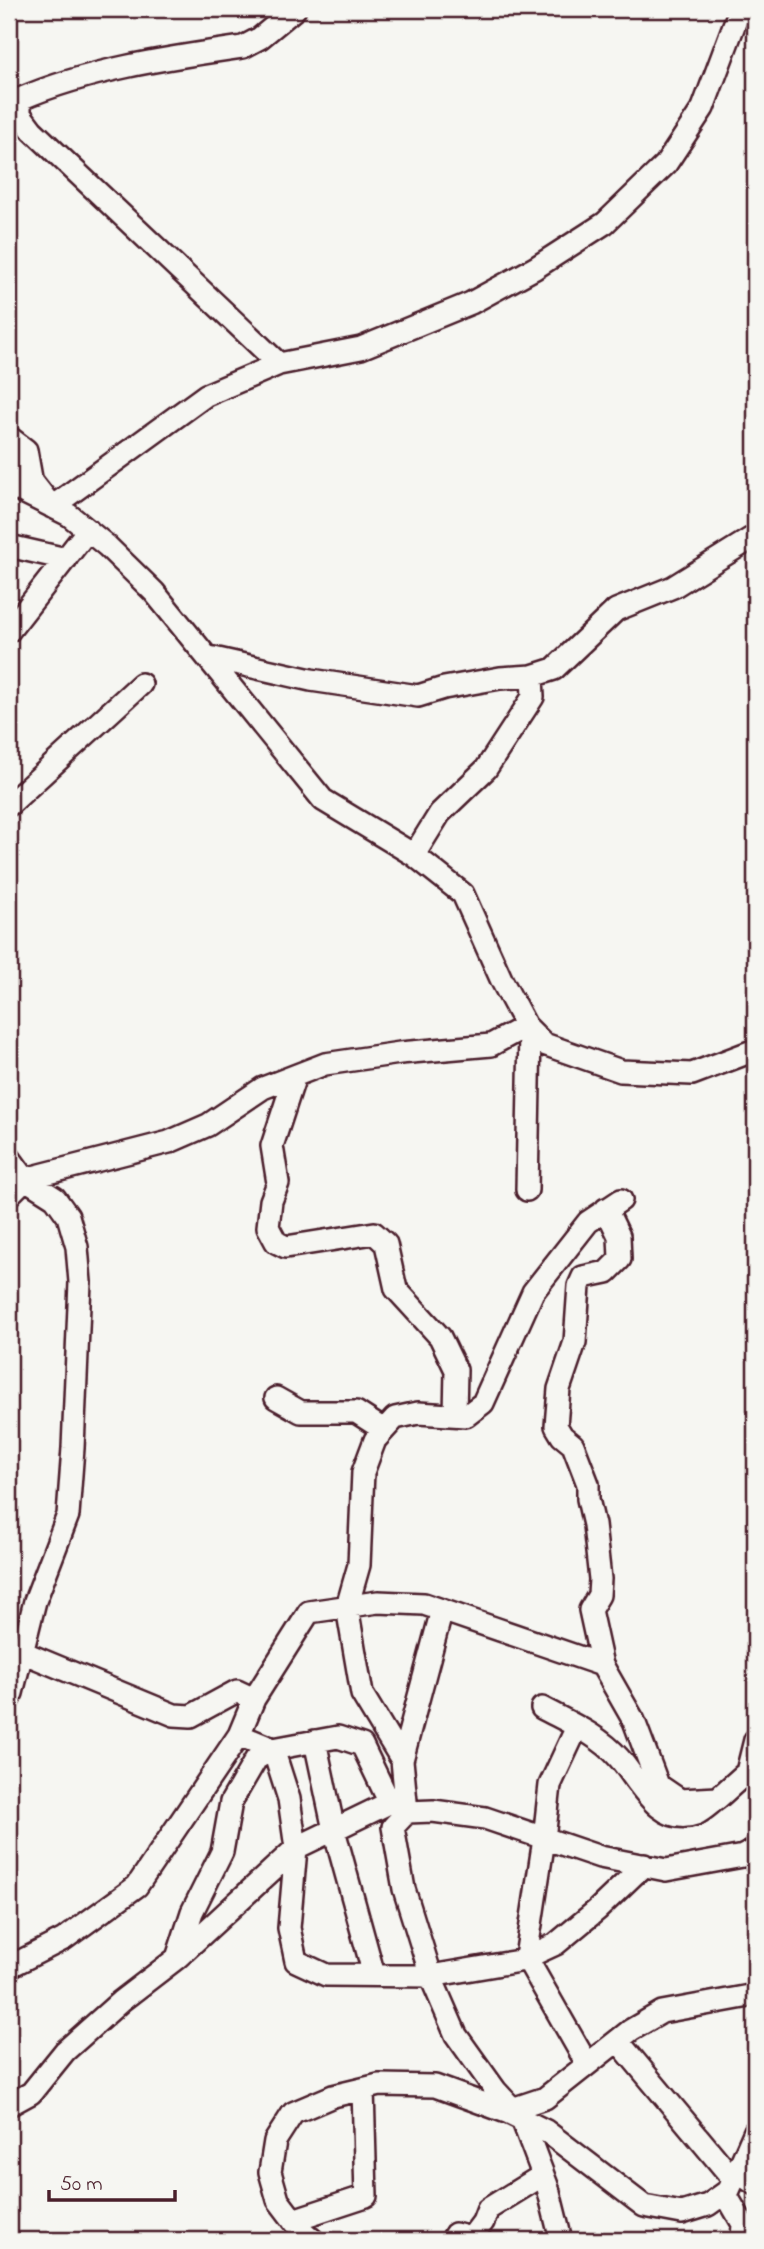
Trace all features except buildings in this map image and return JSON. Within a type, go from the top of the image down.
[{"type":"street","points":[[279,364],[32,130],[20,114],[20,99],[44,89],[130,66],[243,47],[260,38],[295,9]]},
{"type":"street","points":[[52,507],[206,395],[279,364],[361,348],[446,314],[535,268],[605,223],[666,164],[703,108],[740,9]]},
{"type":"street","points":[[9,437],[26,450],[31,480]]},
{"type":"street","points":[[9,456],[17,462],[52,507]]},
{"type":"street","points":[[9,485],[69,515],[107,546],[154,592],[323,800],[414,855],[463,894],[502,981],[528,1028],[544,1044],[621,1071],[692,1074],[755,1050]]},
{"type":"street","points":[[9,631],[88,530]]},
{"type":"street","points":[[209,657],[311,680],[418,696],[444,688],[500,678],[532,676],[554,669],[617,610],[673,587],[755,536]]},
{"type":"street","points":[[9,546],[66,559]]},
{"type":"street","points":[[414,855],[440,813],[486,768],[533,697],[532,676]]},
{"type":"street","points":[[9,805],[141,684]]},
{"type":"street","points":[[9,1195],[25,1179],[169,1142],[208,1125],[263,1088],[325,1064],[400,1053],[491,1045],[528,1028]]},
{"type":"street","points":[[527,1190],[528,1028]]},
{"type":"street","points":[[295,1076],[272,1146],[278,1183],[271,1202],[268,1227],[276,1242],[286,1247],[374,1233],[386,1244],[396,1289],[440,1337],[456,1370],[455,1415]]},
{"type":"street","points":[[9,1157],[25,1179],[55,1198],[68,1216],[77,1247],[80,1282],[68,1515],[35,1601],[9,1699]]},
{"type":"street","points":[[402,1760],[362,1694],[347,1607],[359,1565],[363,1472],[375,1440],[395,1418],[418,1413],[466,1416],[483,1403],[533,1292],[588,1222],[613,1204],[620,1259],[607,1272],[583,1277],[579,1286],[575,1342],[559,1389],[556,1426],[562,1436],[573,1445],[588,1484],[600,1579],[599,1595],[590,1610],[602,1665],[634,1721],[658,1785],[680,1800],[718,1798]]},
{"type":"street","points":[[276,1398],[301,1412],[356,1412],[384,1430]]},
{"type":"street","points":[[9,1967],[64,1939],[137,1886],[239,1735],[254,1699],[309,1612],[378,1602],[424,1604],[602,1665]]},
{"type":"street","points":[[442,1610],[402,1760],[400,1807],[393,1827],[404,1889],[431,1976],[457,2035],[496,2091],[517,2114],[543,2175],[561,2240]]},
{"type":"street","points":[[22,1652],[174,1715],[191,1716],[237,1691],[254,1699]]},
{"type":"street","points":[[542,1708],[591,1735],[618,1757],[648,1799],[675,1816],[695,1814],[747,1772],[755,1740]]},
{"type":"street","points":[[578,1727],[550,1785],[526,1958],[587,2064]]},
{"type":"street","points":[[239,1735],[273,1749],[289,1799],[296,1848],[289,1928],[296,1961],[326,1975],[431,1976],[519,1961],[556,1944],[644,1865]]},
{"type":"street","points":[[177,1958],[192,1912],[222,1852],[231,1802],[256,1759],[273,1749],[338,1737],[362,1745],[386,1795],[400,1807]]},
{"type":"street","points":[[315,1741],[334,1829],[374,1975]]},
{"type":"street","points":[[9,2105],[31,2093],[65,2051],[121,2001],[177,1958],[296,1848],[334,1829],[400,1807],[485,1818],[600,1857],[667,1870],[743,1856],[755,1850]]},
{"type":"street","points":[[517,2114],[545,2098],[618,2041],[662,2012],[755,1995]]},
{"type":"street","points":[[618,2041],[732,2181],[743,2224],[742,2240]]},
{"type":"street","points":[[313,2240],[278,2200],[270,2172],[275,2141],[293,2113],[333,2096],[379,2085],[435,2086],[517,2114],[546,2131],[644,2206],[682,2213],[708,2205],[732,2181],[755,2132]]},
{"type":"street","points":[[293,2220],[366,2196],[363,2089]]},
{"type":"street","points":[[452,2240],[455,2234],[471,2238],[483,2222],[488,2209],[543,2175]]},
{"type":"street","points":[[732,2181],[755,2184]]}]
